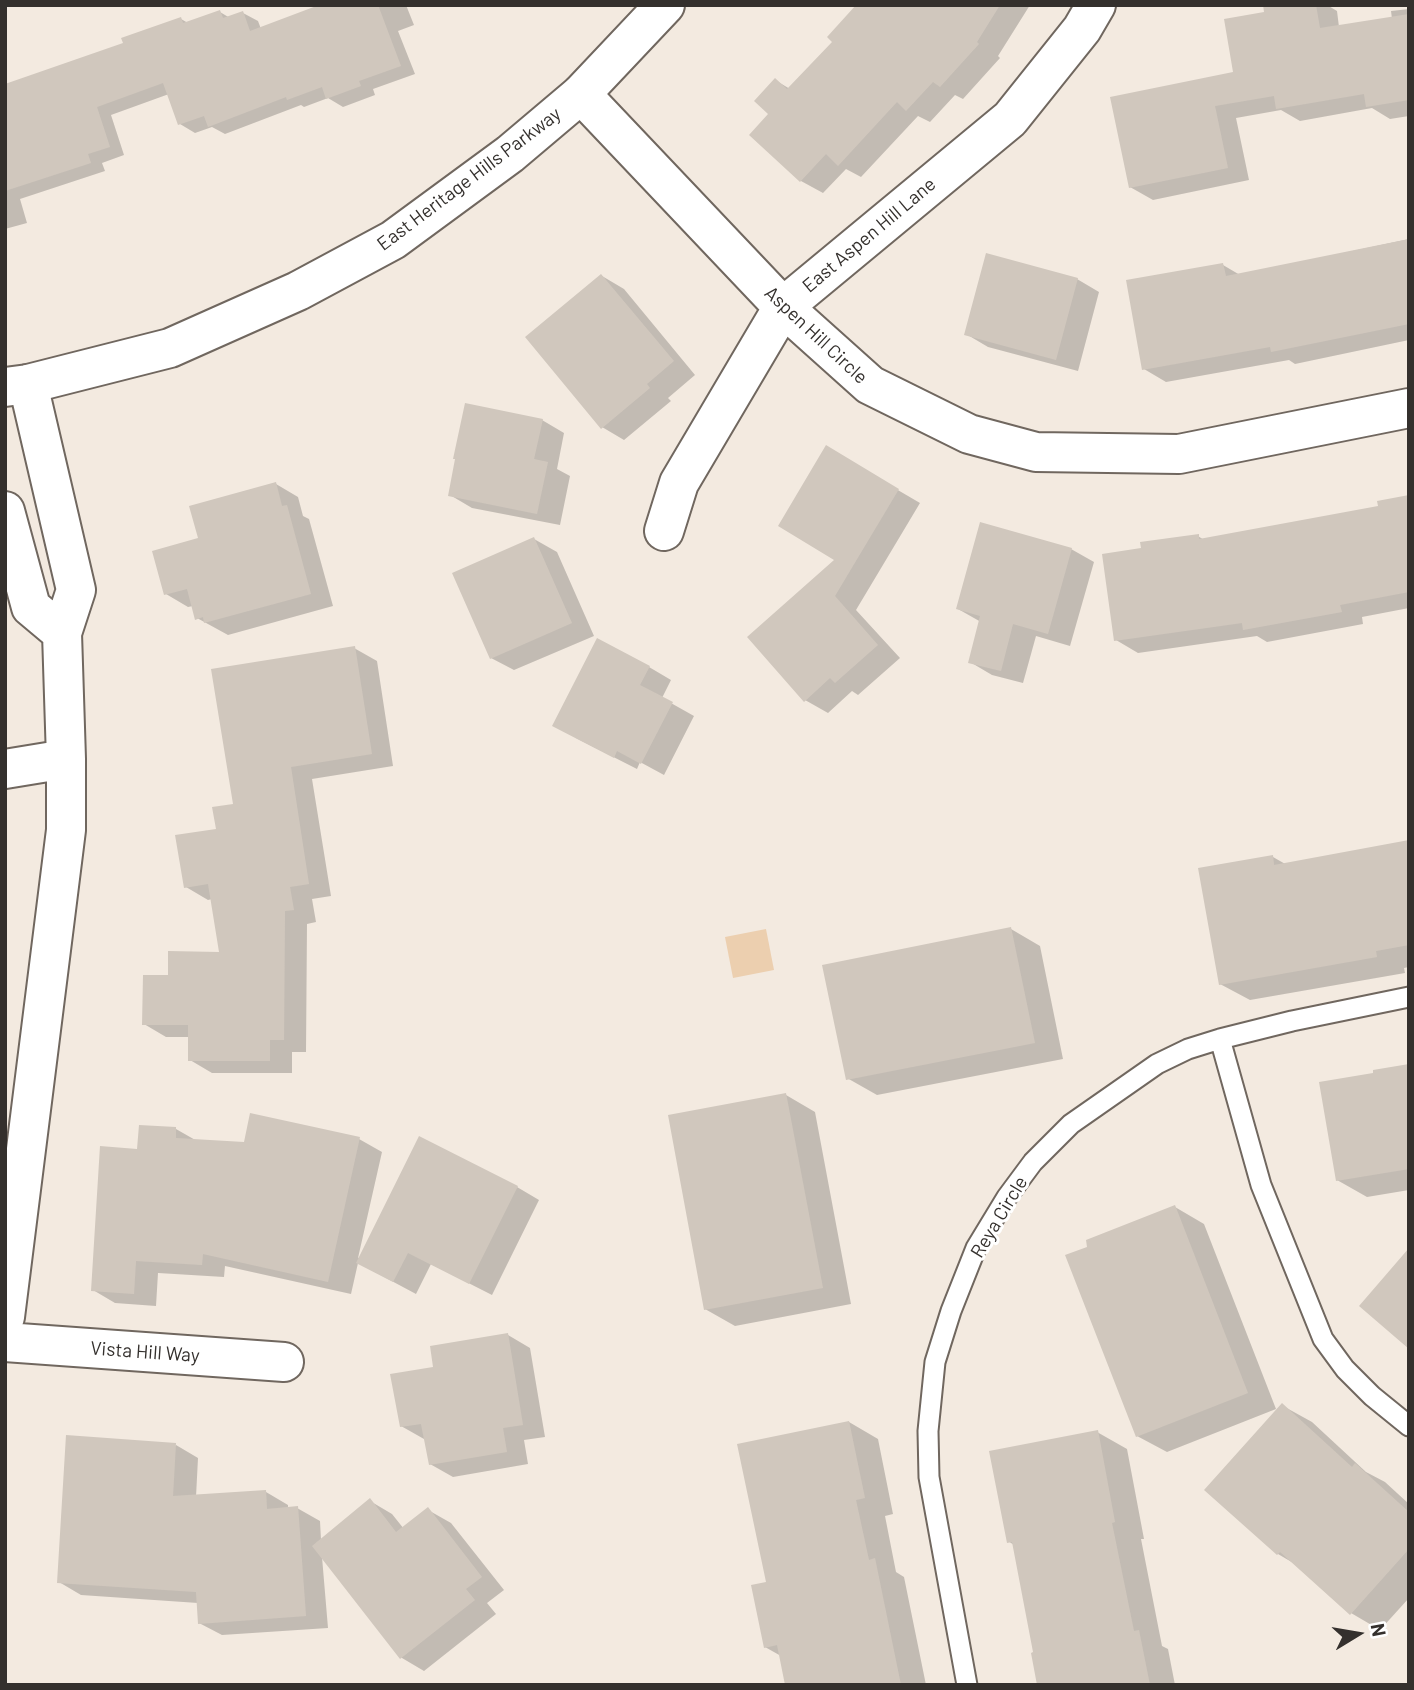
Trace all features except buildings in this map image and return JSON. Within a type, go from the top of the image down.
[{"type":"street","name":"East Heritage Hills Parkway","points":[[17,385],[170,348],[298,291],[393,240],[510,154],[581,94],[665,5]]},
{"type":"street","name":"East Aspen Hill Lane","points":[[664,531],[679,483],[783,307],[1010,119],[1082,29],[1096,5]]},
{"type":"street","name":"Aspen Hill Circle","points":[[581,94],[783,307],[870,385],[969,435],[1036,452],[1179,454],[1409,408]]},
{"type":"street","points":[[5,1317],[66,830],[62,633],[76,590],[17,385]]},
{"type":"street","points":[[5,511],[31,607],[62,633]]},
{"type":"street","points":[[5,769],[66,758]]},
{"type":"street","name":"Vista Hill Way","points":[[5,1342],[284,1362]]},
{"type":"lane","name":"Reya Circle","points":[[967,1685],[929,1476],[928,1431],[935,1362],[951,1311],[976,1248],[1007,1197],[1043,1153],[1071,1125],[1157,1064],[1188,1049],[1220,1039],[1409,997]]},
{"type":"lane","points":[[1220,1039],[1261,1185],[1323,1339],[1345,1369],[1372,1396],[1409,1426]]},
{"type":"shaded area","points":[[766,929],[774,970],[733,978],[725,937]]}]
